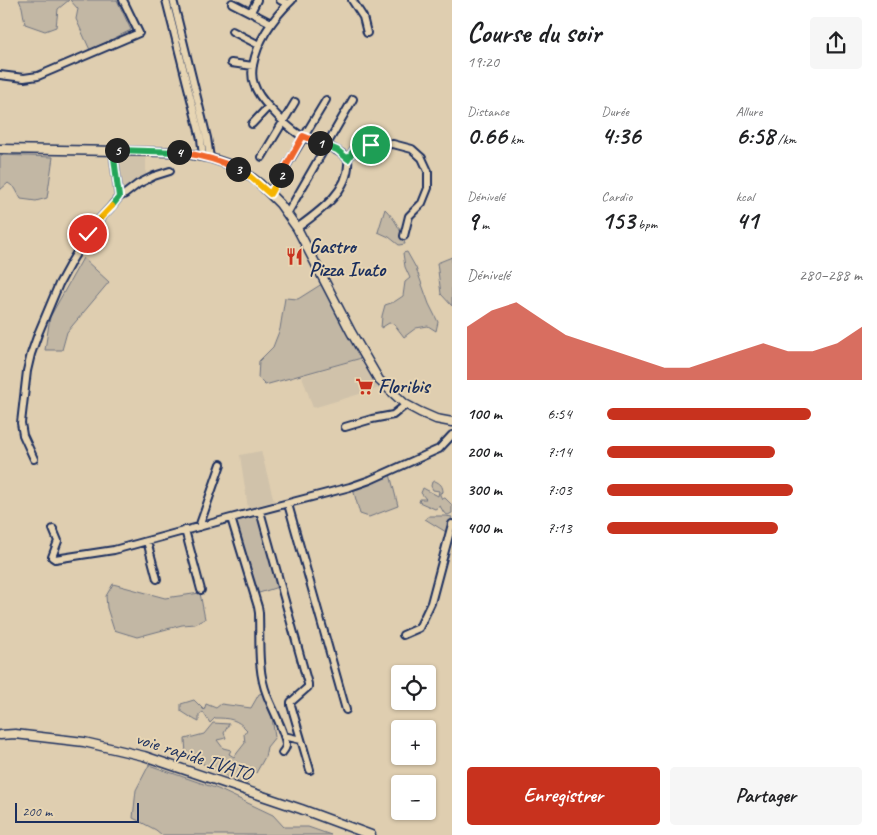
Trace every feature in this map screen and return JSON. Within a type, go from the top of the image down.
[{"type":"main road","points":[[0,149],[177,152],[207,157],[246,173],[280,204],[297,228],[379,380],[405,404],[436,419],[452,422]]},
{"type":"main road","name":"voie rapide IVATO","points":[[0,735],[14,734],[84,742],[144,756],[301,809],[371,835]]},
{"type":"street","points":[[0,75],[24,78],[38,76],[139,33],[123,0]]},
{"type":"street","points":[[166,0],[201,140],[207,157]]},
{"type":"street","points":[[173,0],[207,138],[207,157]]},
{"type":"street","points":[[251,12],[257,0]]},
{"type":"street","points":[[280,0],[290,2]]},
{"type":"street","points":[[352,0],[363,17],[367,33]]},
{"type":"street","points":[[290,2],[271,23],[259,44],[253,66],[253,82],[268,107],[289,127],[303,136],[337,150],[348,159]]},
{"type":"street","points":[[232,3],[271,23]]},
{"type":"street","points":[[232,30],[259,44]]},
{"type":"street","points":[[231,63],[253,66]]},
{"type":"street","points":[[287,214],[353,99]]},
{"type":"street","points":[[270,194],[326,100]]},
{"type":"street","points":[[262,157],[295,102]]},
{"type":"street","points":[[252,124],[268,107]]},
{"type":"street","points":[[297,228],[317,214],[340,188],[347,172],[348,159],[355,148],[393,144],[412,150],[422,158],[428,170],[428,188],[422,204],[409,216],[404,236]]},
{"type":"street","points":[[113,150],[119,197]]},
{"type":"street","points":[[34,459],[23,435],[21,423],[27,371],[31,354],[59,284],[95,224],[119,197],[138,184],[170,171]]},
{"type":"street","points":[[345,426],[393,415],[405,404]]},
{"type":"street","points":[[53,529],[58,541],[52,557],[55,559],[114,550],[350,487],[439,449],[452,434]]},
{"type":"street","points":[[199,526],[221,464]]},
{"type":"street","points":[[288,504],[346,710]]},
{"type":"street","points":[[260,511],[308,684],[308,687],[291,702],[310,770]]},
{"type":"street","points":[[231,518],[258,607],[261,675],[263,685],[284,736],[286,746],[282,752]]},
{"type":"street","points":[[403,635],[418,628],[431,603],[452,524]]},
{"type":"street","points":[[185,530],[201,590]]},
{"type":"street","points":[[147,541],[157,579]]},
{"type":"street","points":[[284,736],[301,740]]},
{"type":"shaded area","points":[[19,0],[69,0],[58,9],[56,27],[45,31],[25,24]]},
{"type":"shaded area","points":[[70,0],[117,0],[131,30],[90,50],[76,19],[78,9]]},
{"type":"shaded area","points":[[0,155],[53,157],[47,198],[36,201],[21,199],[15,188],[8,183],[0,190]]},
{"type":"shaded area","points":[[115,156],[146,157],[146,177],[120,194]]},
{"type":"shaded area","points":[[385,209],[397,225],[405,244],[399,245],[389,237],[378,232]]},
{"type":"shaded area","points":[[407,252],[416,268],[429,304],[438,322],[436,331],[428,326],[416,328],[404,337],[394,324],[389,323],[381,328],[385,305],[403,296],[405,282],[410,278],[405,267],[403,253]]},
{"type":"shaded area","points":[[452,257],[452,306],[441,294],[437,263]]},
{"type":"shaded area","points":[[83,258],[109,282],[67,332],[62,350],[45,350],[50,317]]},
{"type":"shaded area","points":[[325,282],[365,357],[265,385],[258,378],[259,361],[273,347],[280,329],[285,298],[298,299]]},
{"type":"shaded area","points":[[363,358],[383,387],[313,408],[302,376]]},
{"type":"shaded area","points":[[261,451],[274,501],[248,508],[240,455]]},
{"type":"shaded area","points":[[390,474],[398,506],[369,517],[360,514],[353,489]]},
{"type":"shaded area","points":[[435,481],[442,488],[443,492],[440,495],[442,499],[445,498],[452,505],[452,513],[448,515],[444,513],[440,506],[435,509],[419,502],[420,499],[426,499],[421,493],[423,488],[438,496],[439,491],[433,490],[431,486],[432,482]]},
{"type":"shaded area","points":[[259,515],[278,587],[256,594],[234,521]]},
{"type":"shaded area","points":[[429,516],[452,517],[446,532],[425,519]]},
{"type":"shaded area","points":[[113,584],[165,598],[200,593],[205,619],[195,624],[182,625],[137,637],[114,630],[107,608],[106,596]]},
{"type":"shaded area","points":[[263,693],[270,705],[275,737],[267,747],[265,757],[256,773],[251,767],[243,769],[250,778],[246,786],[186,755],[185,739],[204,734],[213,723],[229,724],[224,733],[226,738],[217,740],[223,748],[231,750],[229,754],[234,757],[245,743],[244,734],[247,730],[240,723],[229,719],[215,718],[210,723],[203,712],[199,715],[199,722],[181,711],[181,704],[194,700],[204,710],[206,704],[216,708],[221,704],[251,708],[259,694]]},
{"type":"shaded area","points":[[149,765],[218,789],[273,815],[284,827],[308,827],[331,835],[162,835],[133,818],[136,790]]},
{"type":"place","name":"Gastro Pizza Ivato","points":[[295,257]]},
{"type":"place","name":"Floribis","points":[[364,386]]},
{"type":"route","points":[[88,234],[119,197],[113,150],[190,153],[210,158],[246,173],[270,194],[303,136],[337,150],[348,159],[355,148],[371,145]]}]
